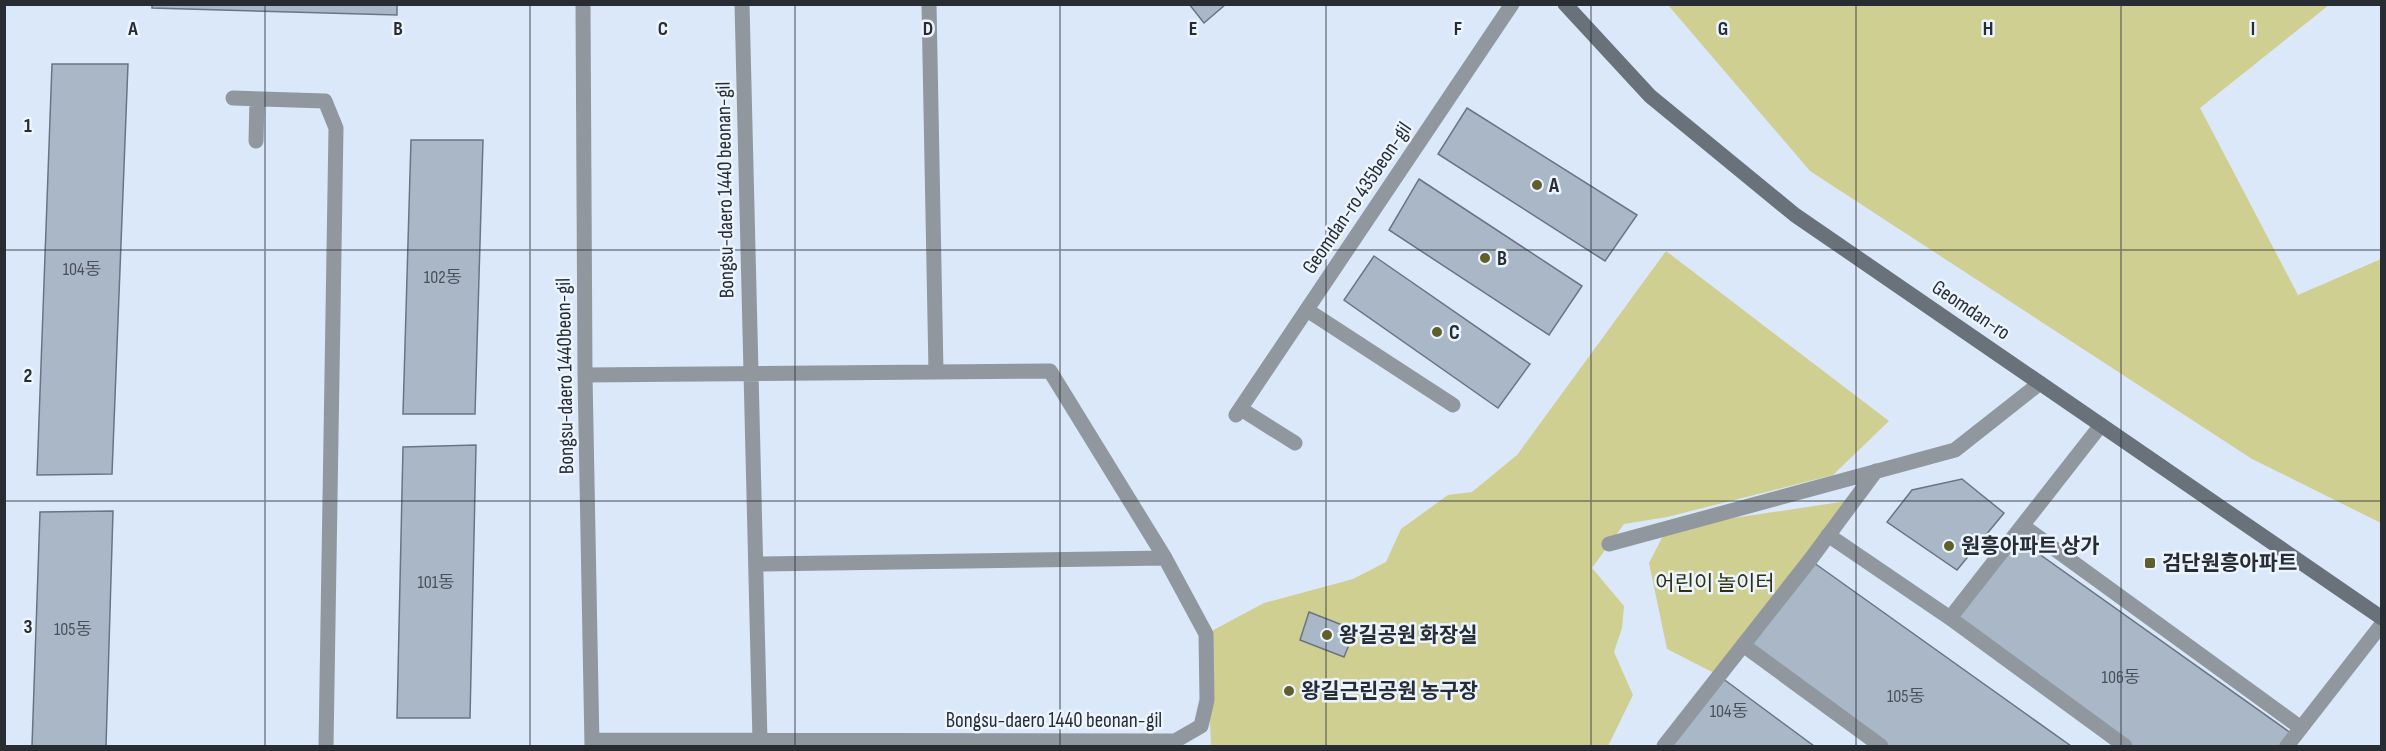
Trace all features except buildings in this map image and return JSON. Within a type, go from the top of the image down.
[{"type":"main road","name":"Geomdan-ro","points":[[1565,4],[1650,96],[1795,215],[2382,618]]},
{"type":"street","name":"Bongsu-daero 1440beon-gil","points":[[583,4],[585,375],[592,743]]},
{"type":"street","name":"Bongsu-daero 1440 beonan-gil","points":[[742,4],[760,741]]},
{"type":"street","points":[[929,4],[936,372]]},
{"type":"street","name":"Geomdan-ro 435beon-gil","points":[[1295,443],[1238,412],[1512,4]]},
{"type":"street","points":[[233,98],[325,101],[336,128],[326,747]]},
{"type":"street","points":[[256,141],[257,99]]},
{"type":"street","points":[[1307,310],[1453,405]]},
{"type":"street","name":"Bongsu-daero 1440 beonan-gil","points":[[585,375],[1050,371],[1165,558],[1206,634],[1208,700],[1202,726],[1175,741],[592,743]]},
{"type":"street","points":[[1610,544],[1955,450],[2040,383]]},
{"type":"street","points":[[1950,618],[2101,425]]},
{"type":"street","points":[[1664,747],[1876,471]]},
{"type":"street","points":[[2022,526],[2301,728]]},
{"type":"street","points":[[1828,535],[1950,618],[2125,747]]},
{"type":"street","points":[[756,564],[1165,558]]},
{"type":"street","points":[[2287,747],[2382,624]]},
{"type":"street","points":[[1743,645],[1881,747]]},
{"type":"green space","points":[[1668,5],[2329,5],[2200,108],[2298,295],[2381,259],[2381,523],[2252,459],[1810,171]]},
{"type":"green space","points":[[1666,251],[1889,421],[1833,475],[1667,517],[1624,524],[1592,568],[1624,606],[1622,628],[1614,652],[1633,695],[1608,746],[1211,746],[1206,634],[1264,603],[1353,579],[1386,562],[1401,529],[1448,495],[1472,492],[1517,455]]},
{"type":"green space","name":"어린이 놀이터","points":[[1854,500],[1718,675],[1667,649],[1649,563],[1667,528]]},
{"type":"place","name":"A","points":[[1537,185]]},
{"type":"place","name":"B","points":[[1485,258]]},
{"type":"place","name":"C","points":[[1437,332]]},
{"type":"place","name":"원흥아파트 상가","points":[[1949,546]]},
{"type":"place","name":"검단원흥아파트","points":[[2150,563]]},
{"type":"place","name":"왕길공원 화장실","points":[[1327,635]]},
{"type":"place","name":"왕길근린공원 농구장","points":[[1289,691]]}]
